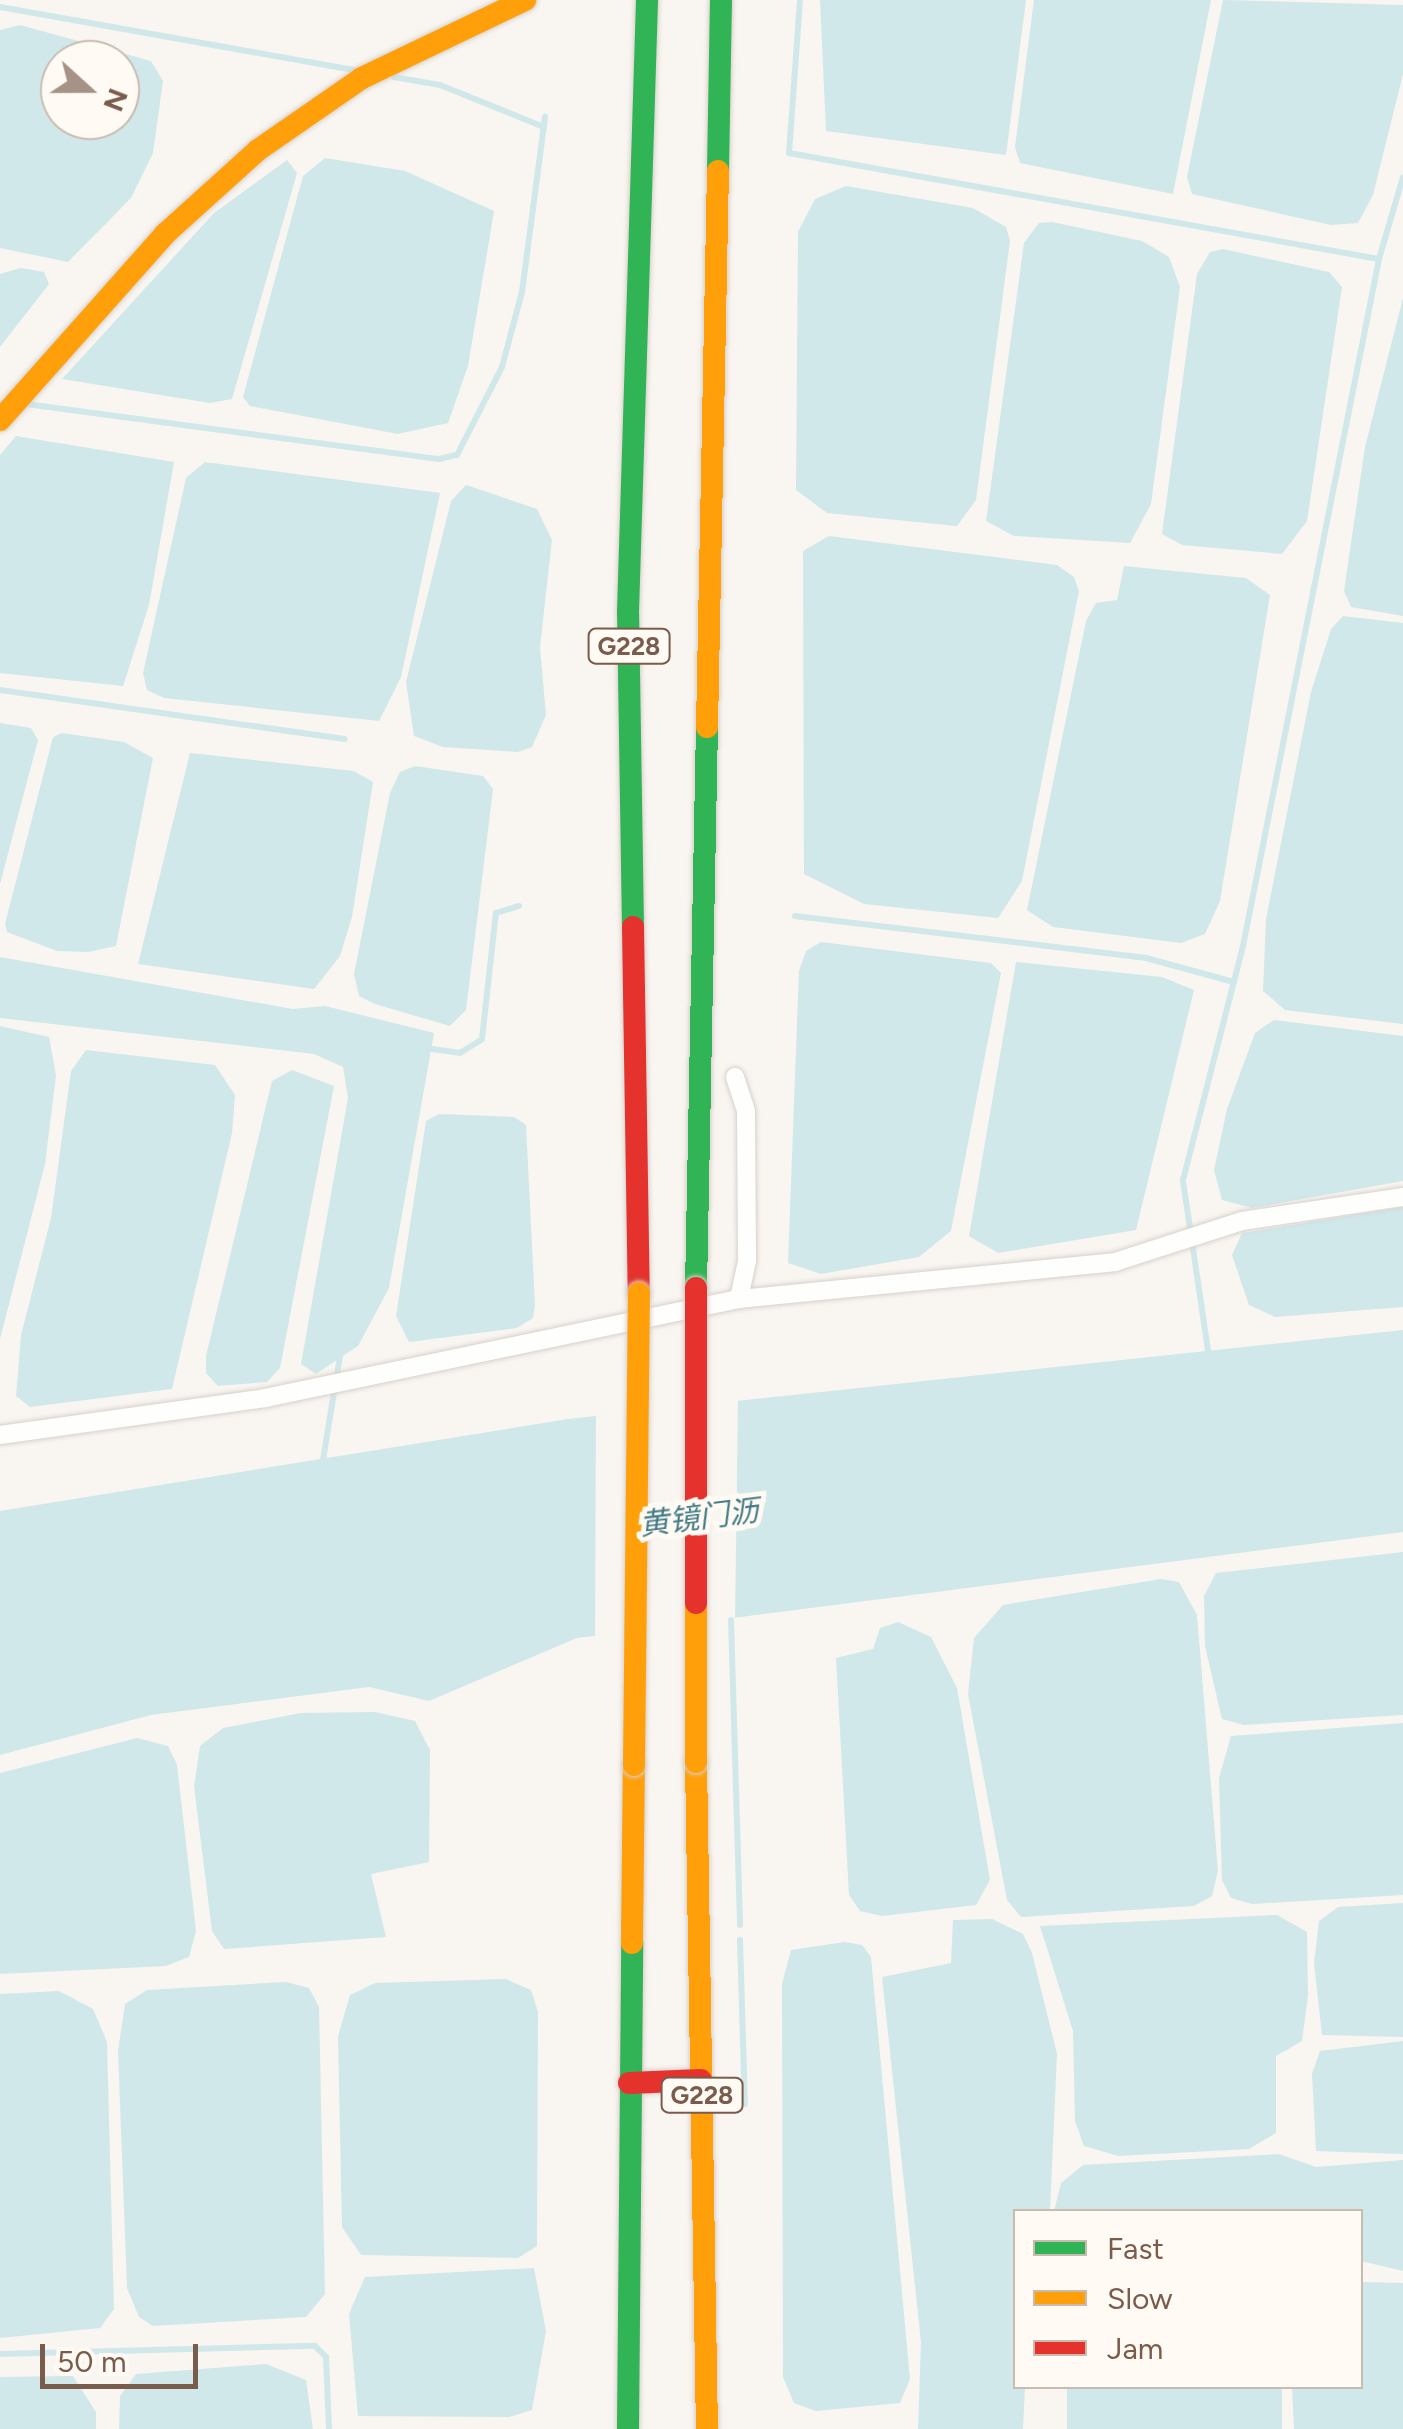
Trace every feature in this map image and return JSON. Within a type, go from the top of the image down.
[{"type":"highway","points":[[0,420],[164,234],[258,150],[362,78],[525,0]]},
{"type":"highway","name":"G228","points":[[628,2429],[639,1293],[628,612],[647,0]]},
{"type":"highway","name":"G228","points":[[707,2429],[696,1762],[696,1288],[722,0]]},
{"type":"highway","points":[[629,2083],[702,2080]]},
{"type":"street","points":[[735,1077],[746,1112],[747,1261],[739,1300]]},
{"type":"street","points":[[0,1435],[291,1388],[739,1300],[1116,1262],[1242,1221],[1403,1197]]},
{"type":"water","points":[[820,0],[1026,0],[1006,155],[826,131]]},
{"type":"water","points":[[1034,0],[1211,0],[1173,194],[1020,163],[1015,147]]},
{"type":"water","points":[[1223,0],[1403,5],[1403,74],[1373,195],[1358,223],[1331,225],[1192,194],[1187,177]]},
{"type":"water","points":[[20,25],[75,40],[40,40],[40,140],[140,140],[140,58],[151,61],[163,81],[153,153],[131,198],[68,262],[0,248],[0,30]]},
{"type":"water","points":[[325,158],[405,171],[494,211],[468,366],[448,423],[398,434],[250,406],[243,397],[303,176]]},
{"type":"water","points":[[287,160],[297,173],[232,399],[210,403],[62,379],[214,213]]},
{"type":"water","points":[[846,186],[973,208],[1006,227],[1010,241],[976,500],[957,526],[827,513],[796,490],[798,232],[815,199]]},
{"type":"water","points":[[1052,222],[1142,241],[1169,257],[1180,287],[1151,504],[1130,543],[1014,536],[986,521],[1024,243],[1039,223]]},
{"type":"water","points":[[1223,249],[1329,272],[1342,287],[1307,521],[1282,554],[1182,545],[1162,534],[1197,274],[1210,252]]},
{"type":"water","points":[[21,268],[44,272],[49,284],[0,347],[0,274]]},
{"type":"water","points":[[1403,298],[1403,616],[1351,607],[1344,591],[1365,447]]},
{"type":"water","points":[[16,436],[174,462],[149,605],[123,686],[0,673],[0,455]]},
{"type":"water","points":[[205,462],[440,493],[401,677],[379,721],[164,698],[147,690],[143,673],[186,478]]},
{"type":"water","points":[[466,485],[537,509],[552,540],[540,647],[546,715],[532,747],[518,752],[443,747],[414,736],[406,682],[451,501]]},
{"type":"water","points":[[829,536],[1057,565],[1074,577],[1079,591],[1022,881],[998,918],[864,904],[804,874],[803,551]]},
{"type":"water","points":[[1124,566],[1246,578],[1270,595],[1220,901],[1205,934],[1181,943],[1053,927],[1027,910],[1086,621],[1096,603],[1117,600]]},
{"type":"water","points":[[1343,616],[1403,623],[1403,1024],[1285,1010],[1263,991],[1266,919],[1311,692],[1331,629]]},
{"type":"water","points":[[0,723],[31,728],[38,740],[0,884]]},
{"type":"water","points":[[62,733],[124,742],[153,758],[116,946],[88,952],[57,951],[7,932],[5,924],[53,737]]},
{"type":"water","points":[[190,753],[354,771],[373,782],[352,917],[340,956],[314,989],[138,964]]},
{"type":"water","points":[[415,766],[483,776],[493,789],[466,1010],[450,1026],[359,996],[354,974],[390,793],[400,772]]},
{"type":"water","points":[[821,942],[991,963],[1001,973],[951,1231],[919,1257],[821,1274],[788,1263],[799,971],[806,951]]},
{"type":"water","points":[[0,957],[293,1009],[325,1006],[434,1033],[389,1288],[358,1346],[316,1374],[301,1364],[348,1098],[343,1067],[314,1054],[0,1018]]},
{"type":"water","points":[[1016,962],[1162,977],[1194,990],[1136,1230],[998,1253],[969,1236]]},
{"type":"water","points":[[1274,1020],[1403,1036],[1403,1181],[1252,1208],[1222,1200],[1214,1170],[1227,1109],[1255,1033]]},
{"type":"water","points":[[0,1026],[49,1037],[56,1075],[45,1164],[0,1339]]},
{"type":"water","points":[[86,1050],[215,1065],[235,1095],[232,1133],[172,1389],[30,1407],[16,1396],[21,1335],[51,1218],[71,1071]]},
{"type":"water","points":[[292,1070],[334,1086],[280,1368],[267,1382],[218,1386],[206,1373],[206,1356],[272,1081]]},
{"type":"water","points":[[439,1114],[514,1117],[526,1125],[535,1305],[533,1318],[517,1328],[409,1342],[396,1316],[426,1121]]},
{"type":"water","points":[[1403,1207],[1403,1307],[1275,1317],[1249,1305],[1232,1255],[1242,1233]]},
{"type":"water","name":"黄镜门沥","points":[[1403,1330],[1403,1532],[577,1638],[429,1701],[369,1687],[151,1715],[0,1755],[0,1511],[568,1419]]},
{"type":"water","points":[[1403,1552],[1403,1715],[1244,1725],[1222,1719],[1205,1646],[1204,1596],[1216,1573]]},
{"type":"water","points":[[1161,1579],[1179,1582],[1197,1615],[1218,1871],[1212,1896],[1194,1906],[1021,1917],[1007,1900],[968,1694],[974,1638],[1003,1605]]},
{"type":"water","points":[[898,1622],[931,1637],[957,1688],[990,1880],[976,1905],[882,1916],[860,1911],[849,1895],[836,1658],[873,1649],[880,1628]]},
{"type":"water","points":[[375,1712],[415,1721],[430,1750],[429,1862],[371,1874],[386,1937],[224,1949],[212,1931],[194,1786],[200,1746],[223,1728],[301,1713]]},
{"type":"water","points":[[1403,1723],[1403,1895],[1252,1904],[1231,1898],[1222,1880],[1219,1778],[1231,1736]]},
{"type":"water","points":[[137,1738],[168,1746],[177,1765],[196,1931],[189,1957],[166,1966],[0,1974],[0,1773]]},
{"type":"water","points":[[1403,1903],[1403,2037],[1322,2035],[1314,1963],[1319,1921],[1338,1907]]},
{"type":"water","points":[[1277,1915],[1307,1932],[1308,1996],[1302,2041],[1276,2056],[1276,2133],[1249,2149],[1118,2156],[1084,2146],[1075,2121],[1073,2031],[1040,1926]]},
{"type":"water","points":[[992,1919],[1023,1934],[1032,1953],[1057,2054],[1050,2209],[1013,2209],[1013,2389],[1025,2389],[1023,2429],[918,2429],[921,2342],[882,1977],[951,1963],[953,1920]]},
{"type":"water","points":[[845,1942],[862,1945],[871,1957],[910,2379],[900,2403],[816,2411],[794,2403],[783,2377],[782,1984],[791,1950]]},
{"type":"water","points":[[506,1979],[531,1990],[538,2012],[537,2246],[518,2258],[361,2255],[342,2227],[338,2036],[350,1995],[375,1983]]},
{"type":"water","points":[[286,1982],[309,1988],[319,2007],[325,2294],[306,2317],[153,2326],[139,2317],[127,2288],[118,2051],[125,2004],[147,1990]]},
{"type":"water","points":[[59,1991],[93,2009],[107,2042],[114,2309],[100,2328],[0,2338],[0,1994]]},
{"type":"water","points":[[1403,2041],[1403,2154],[1316,2151],[1312,2074],[1320,2051]]},
{"type":"water","points":[[1279,2154],[1316,2167],[1403,2160],[1403,2271],[1363,2261],[1363,2209],[1054,2209],[1061,2183],[1083,2165]]},
{"type":"water","points":[[534,2268],[546,2331],[532,2410],[509,2417],[358,2416],[349,2314],[365,2277]]},
{"type":"water","points":[[1363,2282],[1403,2283],[1403,2429],[1294,2429],[1292,2389],[1363,2389]]},
{"type":"water","points":[[266,2364],[306,2380],[313,2429],[119,2429],[120,2396],[136,2374]]},
{"type":"water","points":[[73,2376],[96,2412],[96,2429],[0,2429],[0,2377]]},
{"type":"water","points":[[1067,2389],[1282,2389],[1282,2429],[1067,2429]]},
{"type":"pier","points":[[738,1396],[735,1622],[595,1640],[596,1411]]},
{"type":"waterway","points":[[800,0],[789,153],[1379,259]]},
{"type":"waterway","points":[[0,7],[352,70]]},
{"type":"waterway","points":[[394,77],[440,85],[544,127]]},
{"type":"waterway","points":[[26,404],[439,459],[457,455],[502,367],[522,292],[545,117]]},
{"type":"waterway","points":[[1209,1357],[1183,1180],[1243,946],[1379,259],[1403,177]]},
{"type":"waterway","points":[[0,690],[345,739]]},
{"type":"waterway","points":[[425,1048],[460,1053],[482,1039],[496,913],[519,906]]},
{"type":"waterway","points":[[795,916],[1146,958],[1234,982]]},
{"type":"waterway","points":[[322,1466],[341,1350]]},
{"type":"waterway","points":[[731,1620],[740,1925]]},
{"type":"waterway","points":[[740,1940],[745,2104]]},
{"type":"waterway","points":[[0,2354],[315,2346],[326,2357],[329,2429]]},
{"type":"traffic: fast","points":[[633,927],[628,612],[647,0]]},
{"type":"traffic: fast","points":[[718,171],[721,0]]},
{"type":"traffic: fast","points":[[696,1288],[707,727]]},
{"type":"traffic: fast","points":[[628,2429],[632,1943]]},
{"type":"traffic: slow","points":[[0,420],[165,234],[258,150],[362,78],[525,0]]},
{"type":"traffic: slow","points":[[707,727],[718,171]]},
{"type":"traffic: slow","points":[[634,1765],[639,1293]]},
{"type":"traffic: slow","points":[[696,1603],[696,1762]]},
{"type":"traffic: slow","points":[[696,1762],[707,2429]]},
{"type":"traffic: slow","points":[[632,1943],[634,1765]]},
{"type":"traffic: jam","points":[[633,927],[639,1293]]},
{"type":"traffic: jam","points":[[696,1288],[696,1603]]},
{"type":"traffic: jam","points":[[629,2083],[701,2080]]}]
